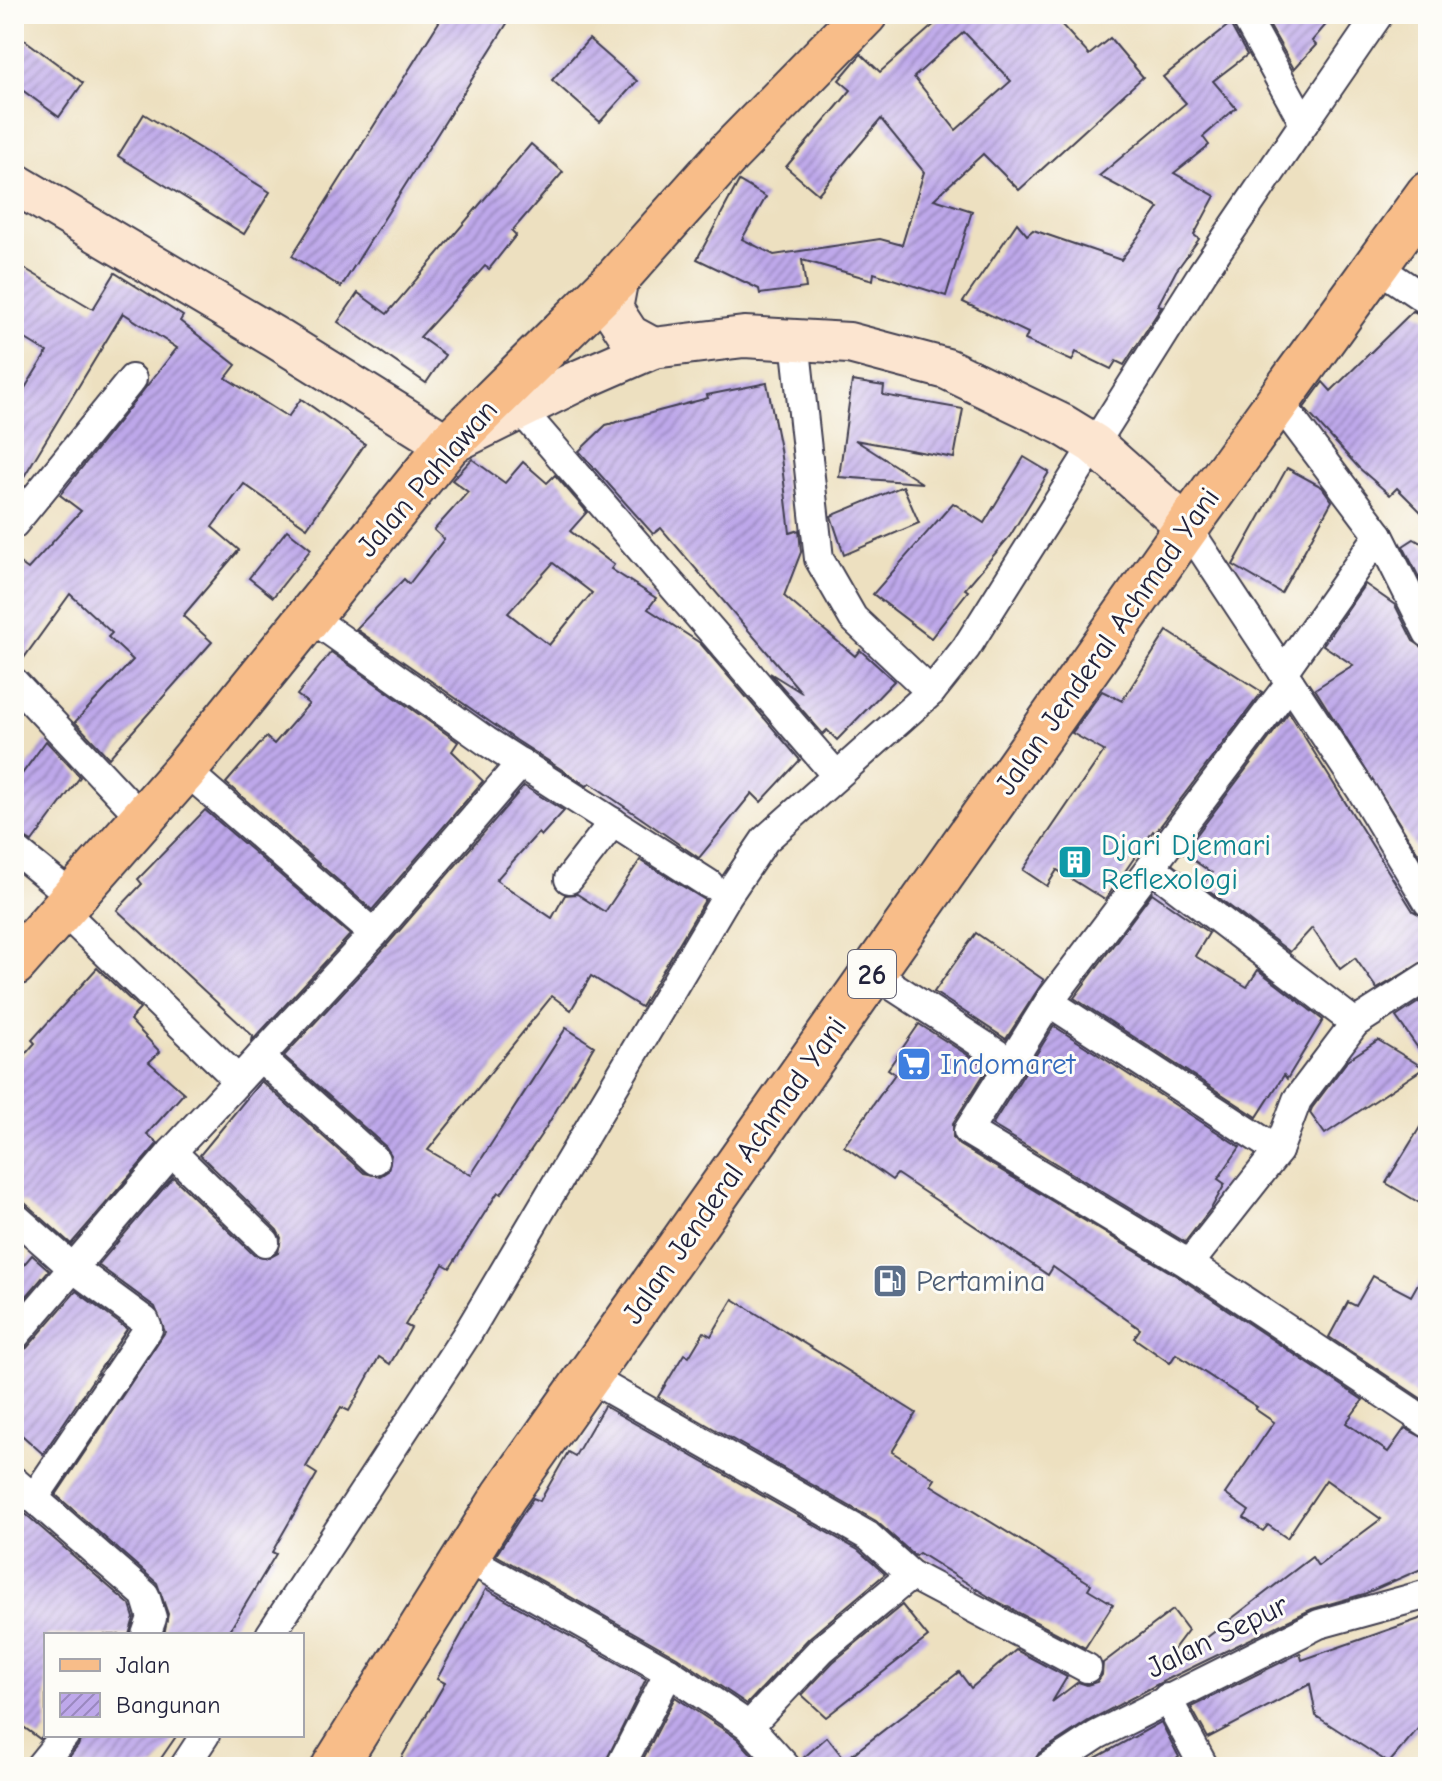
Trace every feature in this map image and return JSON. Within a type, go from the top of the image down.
[{"type":"main road","name":"Jalan Pahlawan","points":[[14,964],[185,770],[448,445],[618,277],[728,154],[865,14]]},
{"type":"main road","points":[[14,183],[276,338],[448,445],[653,348],[744,337],[849,343],[947,369],[1063,425],[1094,444],[1187,527]]},
{"type":"main road","name":"Jalan Jenderal Achmad Yani","points":[[334,1767],[465,1557],[588,1377],[1187,527],[1428,194]]},
{"type":"main road","points":[[618,277],[612,296],[616,316],[629,335],[653,348]]},
{"type":"street","points":[[1244,14],[1304,123]]},
{"type":"street","points":[[271,1633],[469,1331],[727,896],[765,840],[931,692],[966,648],[1094,444],[1379,14]]},
{"type":"street","points":[[1376,266],[1428,301]]},
{"type":"street","points":[[795,340],[819,559],[853,618],[931,692]]},
{"type":"street","points":[[14,524],[132,379]]},
{"type":"street","points":[[1278,401],[1379,535],[1428,633]]},
{"type":"street","points":[[520,409],[836,775]]},
{"type":"street","points":[[1187,527],[1363,793],[1428,902]]},
{"type":"street","points":[[1379,535],[1286,678],[1152,868],[1049,1002],[968,1131],[1189,1264],[1428,1423]]},
{"type":"street","points":[[310,617],[521,763],[709,884]]},
{"type":"street","points":[[14,682],[142,818]]},
{"type":"street","points":[[14,1337],[172,1152],[374,934],[521,763]]},
{"type":"street","points":[[185,770],[374,934]]},
{"type":"street","points":[[569,879],[613,822]]},
{"type":"street","points":[[14,849],[237,1079]]},
{"type":"street","points":[[1152,868],[1355,1023]]},
{"type":"street","points":[[873,973],[1011,1063]]},
{"type":"street","points":[[1189,1264],[1278,1151],[1297,1100],[1355,1023],[1428,976]]},
{"type":"street","points":[[1049,1002],[1278,1151]]},
{"type":"street","points":[[260,1057],[375,1160]]},
{"type":"street","points":[[172,1152],[265,1242]]},
{"type":"street","points":[[14,1216],[73,1268],[145,1321],[148,1329],[24,1490],[145,1595],[152,1618],[147,1633]]},
{"type":"street","points":[[588,1377],[868,1536],[911,1575],[1087,1668]]},
{"type":"street","points":[[465,1557],[669,1672],[749,1726],[786,1767]]},
{"type":"street","points":[[749,1726],[821,1650],[911,1575]]},
{"type":"street","name":"Jalan Sepur","points":[[1048,1767],[1097,1735],[1167,1698],[1319,1624],[1428,1594]]},
{"type":"street","points":[[620,1767],[669,1672]]},
{"type":"street","points":[[1167,1698],[1204,1767]]},
{"type":"street","points":[[39,1767],[63,1737]]},
{"type":"street","points":[[184,1767],[204,1737]]},
{"type":"building","points":[[444,14],[513,14],[341,287],[292,256]]},
{"type":"building","points":[[946,14],[1052,14],[1089,55],[1110,38],[1143,77],[1019,190],[983,154],[934,199],[972,211],[946,296],[874,273],[873,280],[802,260],[806,288],[760,294],[759,289],[697,259],[739,181],[766,197],[742,239],[774,255],[880,239],[902,245],[924,172],[881,119],[818,194],[786,167],[851,90],[839,80],[861,54],[880,72]],"holes":[[[964,32],[1011,81],[956,130],[914,77]]]},
{"type":"building","points":[[1263,14],[1335,14],[1312,41],[1316,45],[1294,69]]},
{"type":"building","points":[[1230,24],[1247,55],[1213,81],[1236,108],[1203,137],[1209,145],[1174,173],[1215,196],[1194,235],[1199,239],[1176,271],[1158,305],[1162,306],[1124,365],[1116,361],[1111,369],[1076,352],[1072,361],[1025,340],[1028,333],[963,302],[1017,223],[1027,235],[1033,230],[1121,260],[1159,208],[1099,176],[1186,103],[1163,77]]},
{"type":"building","points":[[14,32],[83,83],[59,117],[14,84]]},
{"type":"building","points":[[589,39],[637,81],[600,122],[552,80]]},
{"type":"building","points":[[144,114],[270,192],[244,234],[118,156]]},
{"type":"building","points":[[531,144],[563,172],[512,231],[516,235],[489,269],[485,266],[420,337],[445,355],[426,383],[338,322],[358,293],[387,314]]},
{"type":"building","points":[[22,267],[93,309],[115,273],[183,316],[180,321],[236,365],[226,378],[288,417],[301,399],[365,444],[307,528],[244,484],[212,527],[239,550],[183,616],[212,642],[109,758],[75,722],[133,660],[108,637],[112,633],[70,594],[18,666],[14,665],[14,559],[28,569],[81,511],[60,495],[177,348],[123,313],[14,493],[14,406],[47,352],[14,332],[14,280]]},
{"type":"building","points":[[1413,311],[1428,318],[1428,519],[1397,488],[1390,495],[1359,468],[1304,408],[1323,382],[1331,391]]},
{"type":"building","points":[[852,381],[884,386],[883,395],[963,409],[954,458],[855,440],[922,483],[839,477]]},
{"type":"building","points":[[767,383],[780,449],[790,533],[799,530],[801,552],[784,596],[855,656],[860,650],[894,681],[837,740],[827,730],[823,734],[770,673],[802,693],[661,528],[653,534],[579,451],[606,425],[708,398],[707,395]]},
{"type":"building","points":[[1024,457],[1049,472],[1010,536],[965,589],[968,591],[931,638],[873,594],[953,503],[984,523]]},
{"type":"building","points":[[472,459],[505,483],[523,462],[547,483],[555,475],[587,512],[570,531],[614,565],[611,569],[656,598],[648,609],[700,643],[800,760],[761,802],[752,793],[699,858],[590,783],[587,786],[516,740],[356,629],[404,579],[409,584],[444,539],[434,530],[468,492],[452,480]],"holes":[[[553,563],[592,593],[549,645],[508,613]]]},
{"type":"building","points":[[1287,468],[1322,487],[1332,501],[1281,593],[1233,565]]},
{"type":"building","points":[[903,486],[919,523],[844,555],[831,516]]},
{"type":"building","points":[[287,530],[311,549],[273,597],[249,578]]},
{"type":"building","points":[[1414,539],[1428,547],[1428,595],[1403,546]]},
{"type":"building","points":[[1365,584],[1395,605],[1413,641],[1428,650],[1428,869],[1315,689],[1353,665],[1323,645]]},
{"type":"building","points":[[1167,631],[1262,692],[1155,833],[1153,831],[1105,900],[1057,870],[1047,886],[1023,870],[1104,751],[1072,733],[1102,691],[1122,701]]},
{"type":"building","points":[[331,652],[458,742],[452,751],[483,781],[372,910],[226,783],[266,737],[274,744],[309,704],[297,695]]},
{"type":"building","points":[[1289,712],[1413,911],[1428,919],[1428,959],[1377,989],[1355,958],[1340,969],[1312,928],[1290,952],[1202,885],[1212,873],[1183,853]]},
{"type":"building","points":[[46,741],[80,777],[32,842],[14,832],[14,785]]},
{"type":"building","points":[[524,786],[564,811],[541,836],[538,833],[496,880],[552,918],[565,895],[577,894],[605,912],[640,860],[705,900],[641,1007],[591,976],[571,1010],[552,996],[428,1150],[471,1175],[566,1028],[594,1046],[545,1129],[501,1194],[498,1192],[450,1268],[443,1264],[405,1325],[411,1328],[390,1364],[379,1357],[349,1411],[341,1407],[306,1467],[317,1474],[272,1552],[276,1554],[228,1633],[164,1633],[168,1614],[157,1583],[56,1495],[165,1332],[155,1307],[98,1265],[173,1177],[254,1255],[269,1258],[278,1253],[281,1238],[277,1230],[200,1155],[261,1081],[364,1173],[380,1176],[388,1171],[391,1155],[386,1147],[284,1056],[387,945]]},
{"type":"building","points":[[205,810],[350,935],[252,1041],[253,1036],[117,910],[142,884],[138,879]]},
{"type":"building","points":[[1152,893],[1209,933],[1195,956],[1247,987],[1258,970],[1323,1020],[1287,1079],[1284,1075],[1257,1117],[1074,998]]},
{"type":"building","points":[[976,933],[1044,980],[1006,1039],[934,992]]},
{"type":"building","points":[[97,968],[140,1009],[130,1020],[160,1052],[149,1062],[184,1093],[147,1134],[158,1143],[71,1244],[25,1203],[14,1199],[14,1067],[35,1043],[32,1040]]},
{"type":"building","points":[[1428,996],[1428,1062],[1396,1017]]},
{"type":"building","points":[[919,1024],[988,1068],[953,1123],[953,1138],[959,1145],[1180,1278],[1363,1400],[1346,1423],[1388,1452],[1405,1428],[1428,1440],[1428,1566],[1364,1594],[1312,1609],[1160,1683],[1088,1721],[1039,1753],[1031,1767],[803,1767],[801,1760],[827,1737],[845,1760],[959,1672],[971,1688],[1016,1650],[1067,1677],[1052,1702],[1078,1682],[1087,1685],[1097,1682],[1102,1675],[1103,1663],[1173,1610],[1188,1630],[1156,1673],[1158,1675],[1312,1557],[1318,1566],[1381,1519],[1326,1480],[1287,1538],[1268,1525],[1263,1531],[1244,1518],[1249,1511],[1225,1494],[1274,1422],[1255,1409],[1257,1407],[1176,1354],[1170,1363],[1134,1338],[1140,1329],[1053,1267],[1048,1275],[897,1174],[892,1180],[844,1146],[895,1074],[888,1069]]},
{"type":"building","points":[[1054,1026],[1240,1147],[1218,1179],[1225,1184],[1212,1207],[1185,1242],[992,1125]]},
{"type":"building","points":[[1378,1040],[1424,1068],[1325,1134],[1310,1113],[1312,1108],[1348,1060]]},
{"type":"building","points":[[1428,1114],[1428,1208],[1386,1183]]},
{"type":"building","points":[[32,1255],[49,1270],[14,1311],[14,1276]]},
{"type":"building","points":[[1428,1266],[1428,1403],[1329,1337],[1348,1302],[1356,1306],[1373,1276],[1411,1296]]},
{"type":"building","points":[[76,1291],[127,1329],[43,1454],[14,1428],[14,1354],[27,1348]]},
{"type":"building","points":[[733,1299],[916,1413],[892,1452],[935,1479],[931,1485],[1091,1584],[1088,1589],[1113,1604],[1085,1648],[991,1598],[919,1553],[915,1556],[876,1521],[658,1397],[684,1354],[689,1357],[704,1332],[711,1336]]},
{"type":"building","points":[[604,1406],[858,1550],[885,1574],[809,1638],[747,1704],[677,1657],[496,1555],[533,1498],[540,1501],[568,1452],[575,1456]]},
{"type":"building","points":[[22,1511],[130,1605],[134,1618],[130,1633],[44,1633],[44,1734],[40,1739],[14,1720],[14,1521]]},
{"type":"building","points":[[486,1589],[646,1679],[603,1767],[396,1767],[445,1683],[437,1679]]},
{"type":"building","points":[[902,1605],[928,1637],[826,1717],[802,1695],[833,1662]]},
{"type":"building","points":[[1428,1616],[1428,1717],[1389,1763],[1316,1716],[1310,1684],[1208,1738],[1191,1707],[1300,1653],[1302,1660]]},
{"type":"building","points":[[675,1697],[738,1739],[763,1767],[639,1767]]},
{"type":"building","points":[[1161,1722],[1179,1757],[1166,1767],[1079,1767]]},
{"type":"building","points":[[81,1737],[176,1737],[155,1767],[61,1767]]},
{"type":"place","name":"Djari Djemari Reflexologi","points":[[1075,862]]},
{"type":"place","name":"Indomaret","points":[[914,1064]]},
{"type":"place","name":"Pertamina","points":[[890,1281]]}]
